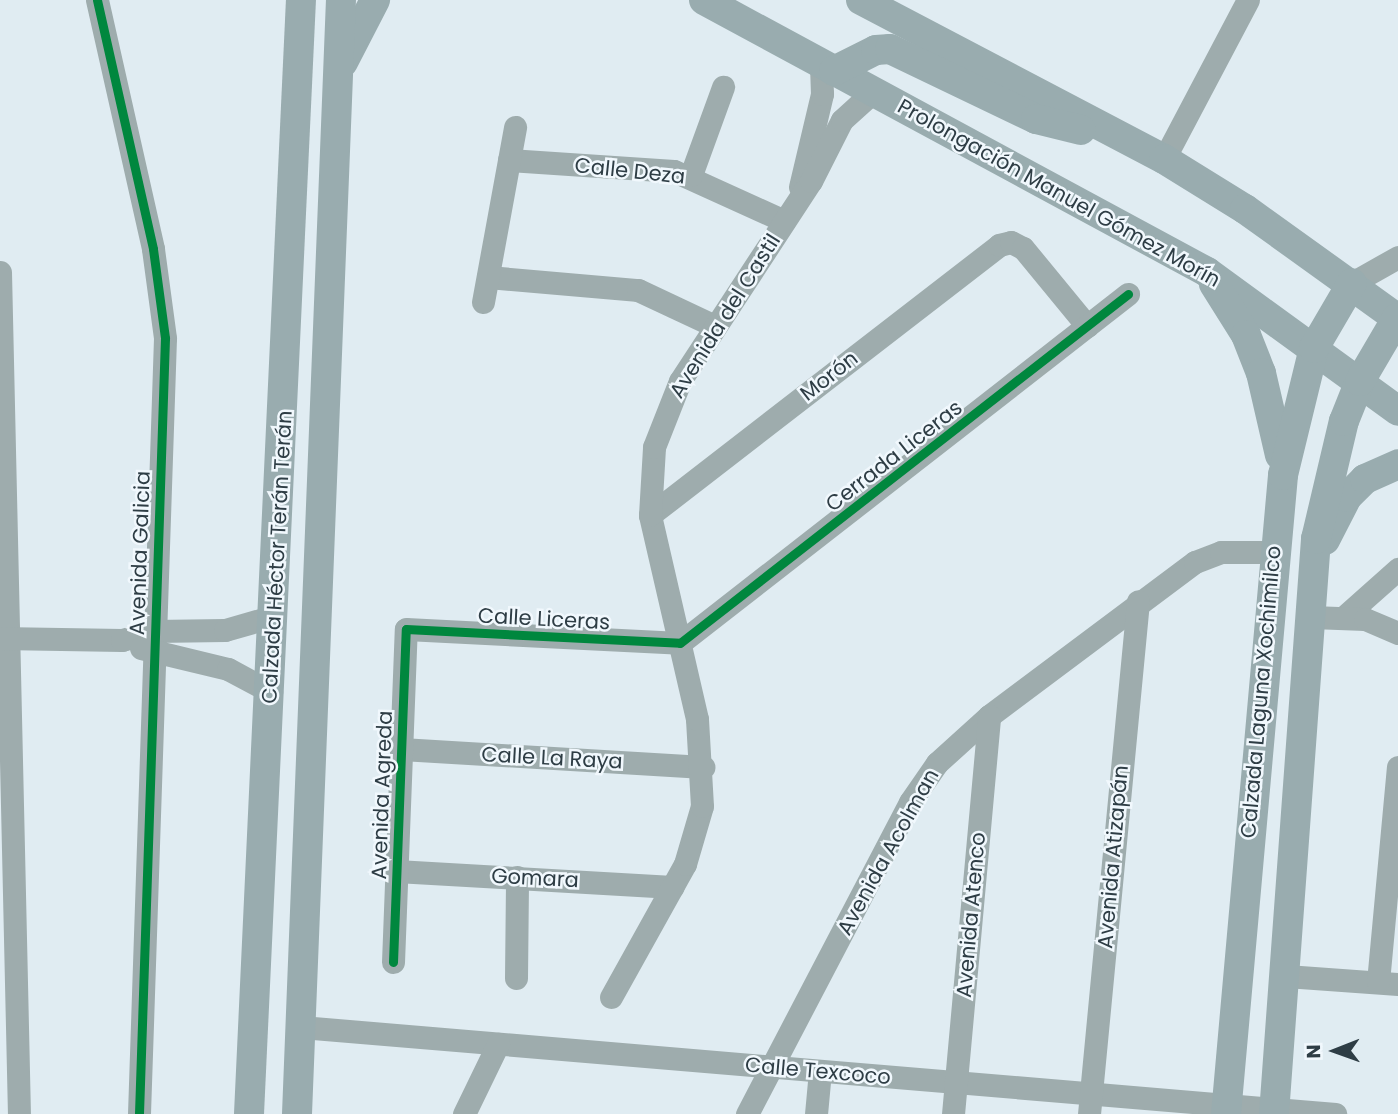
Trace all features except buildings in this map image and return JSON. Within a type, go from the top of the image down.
[{"type":"main road","name":"Calzada Héctor Terán Terán","points":[[249,1114],[271,692],[301,0]]},
{"type":"main road","name":"Calzada Héctor Terán Terán","points":[[297,1114],[341,0]]},
{"type":"main road","points":[[338,72],[375,0]]},
{"type":"main road","name":"Prolongación Manuel Gómez Morín","points":[[704,0],[1207,272],[1398,411]]},
{"type":"main road","points":[[861,0],[1164,159],[1352,283],[1398,318]]},
{"type":"main road","points":[[827,68],[876,50],[890,49],[1036,118],[1126,141]]},
{"type":"main road","points":[[1207,272],[1246,335],[1261,373],[1283,474]]},
{"type":"main road","name":"Calzada Laguna Xochimilco","points":[[1226,1110],[1272,552],[1283,474],[1314,348],[1352,283]]},
{"type":"main road","name":"Calzada Laguna Xochimilco","points":[[1274,1111],[1286,976],[1312,577],[1323,497],[1344,421],[1360,381],[1398,318]]},
{"type":"main road","points":[[1312,577],[1347,497],[1365,480],[1398,464]]},
{"type":"main road","points":[[276,569],[299,587],[295,709],[310,801]]},
{"type":"main road","points":[[257,951],[272,1017],[266,1114]]},
{"type":"street","name":"Avenida Galicia","points":[[97,0],[153,249],[163,316],[139,1114]]},
{"type":"street","points":[[1164,159],[1248,0]]},
{"type":"street","name":"Avenida del Castil","points":[[798,197],[827,68]]},
{"type":"street","points":[[691,175],[723,87]]},
{"type":"street","name":"Avenida del Castil","points":[[611,997],[673,887],[696,834],[703,767],[680,643],[650,515],[649,480],[665,415],[715,326],[818,169],[842,120],[874,91]]},
{"type":"street","points":[[483,302],[515,127]]},
{"type":"street","name":"Calle Deza","points":[[509,160],[691,175],[784,221]]},
{"type":"street","name":"Morón","points":[[650,515],[999,245],[1011,242],[1023,248],[1087,326]]},
{"type":"street","points":[[1352,283],[1398,257]]},
{"type":"street","points":[[0,272],[6,934],[19,1114]]},
{"type":"street","points":[[488,277],[638,290],[715,326]]},
{"type":"street","name":"Cerrada Liceras","points":[[680,643],[1128,294]]},
{"type":"street","name":"Avenida Acolman","points":[[747,1114],[910,802],[937,763],[989,716],[1138,601],[1208,555],[1272,552]]},
{"type":"street","points":[[1345,616],[1398,569]]},
{"type":"street","name":"Avenida Atizapán","points":[[1090,1104],[1138,601]]},
{"type":"street","points":[[4,638],[154,642],[225,630],[274,616]]},
{"type":"street","points":[[1311,617],[1345,616],[1393,624]]},
{"type":"street","name":"Calle Liceras","points":[[407,629],[680,643]]},
{"type":"street","name":"Avenida Agreda","points":[[393,962],[407,629]]},
{"type":"street","points":[[154,642],[228,669],[271,692]]},
{"type":"street","name":"Avenida Atenco","points":[[953,1114],[989,716]]},
{"type":"street","name":"Calle La Raya","points":[[401,749],[703,767]]},
{"type":"street","points":[[1286,976],[1388,983],[1398,767]]},
{"type":"street","name":"Gomara","points":[[396,871],[673,887]]},
{"type":"street","points":[[516,978],[517,877]]},
{"type":"street","name":"Calle Texcoco","points":[[301,1027],[956,1082],[1090,1104],[1335,1114]]},
{"type":"street","points":[[464,1114],[498,1044]]},
{"type":"street","points":[[816,1114],[820,1071]]},
{"type":"cycle path","points":[[97,0],[153,249],[165,338],[139,1114]]},
{"type":"cycle path","points":[[393,962],[406,629],[680,643],[1128,294]]}]
